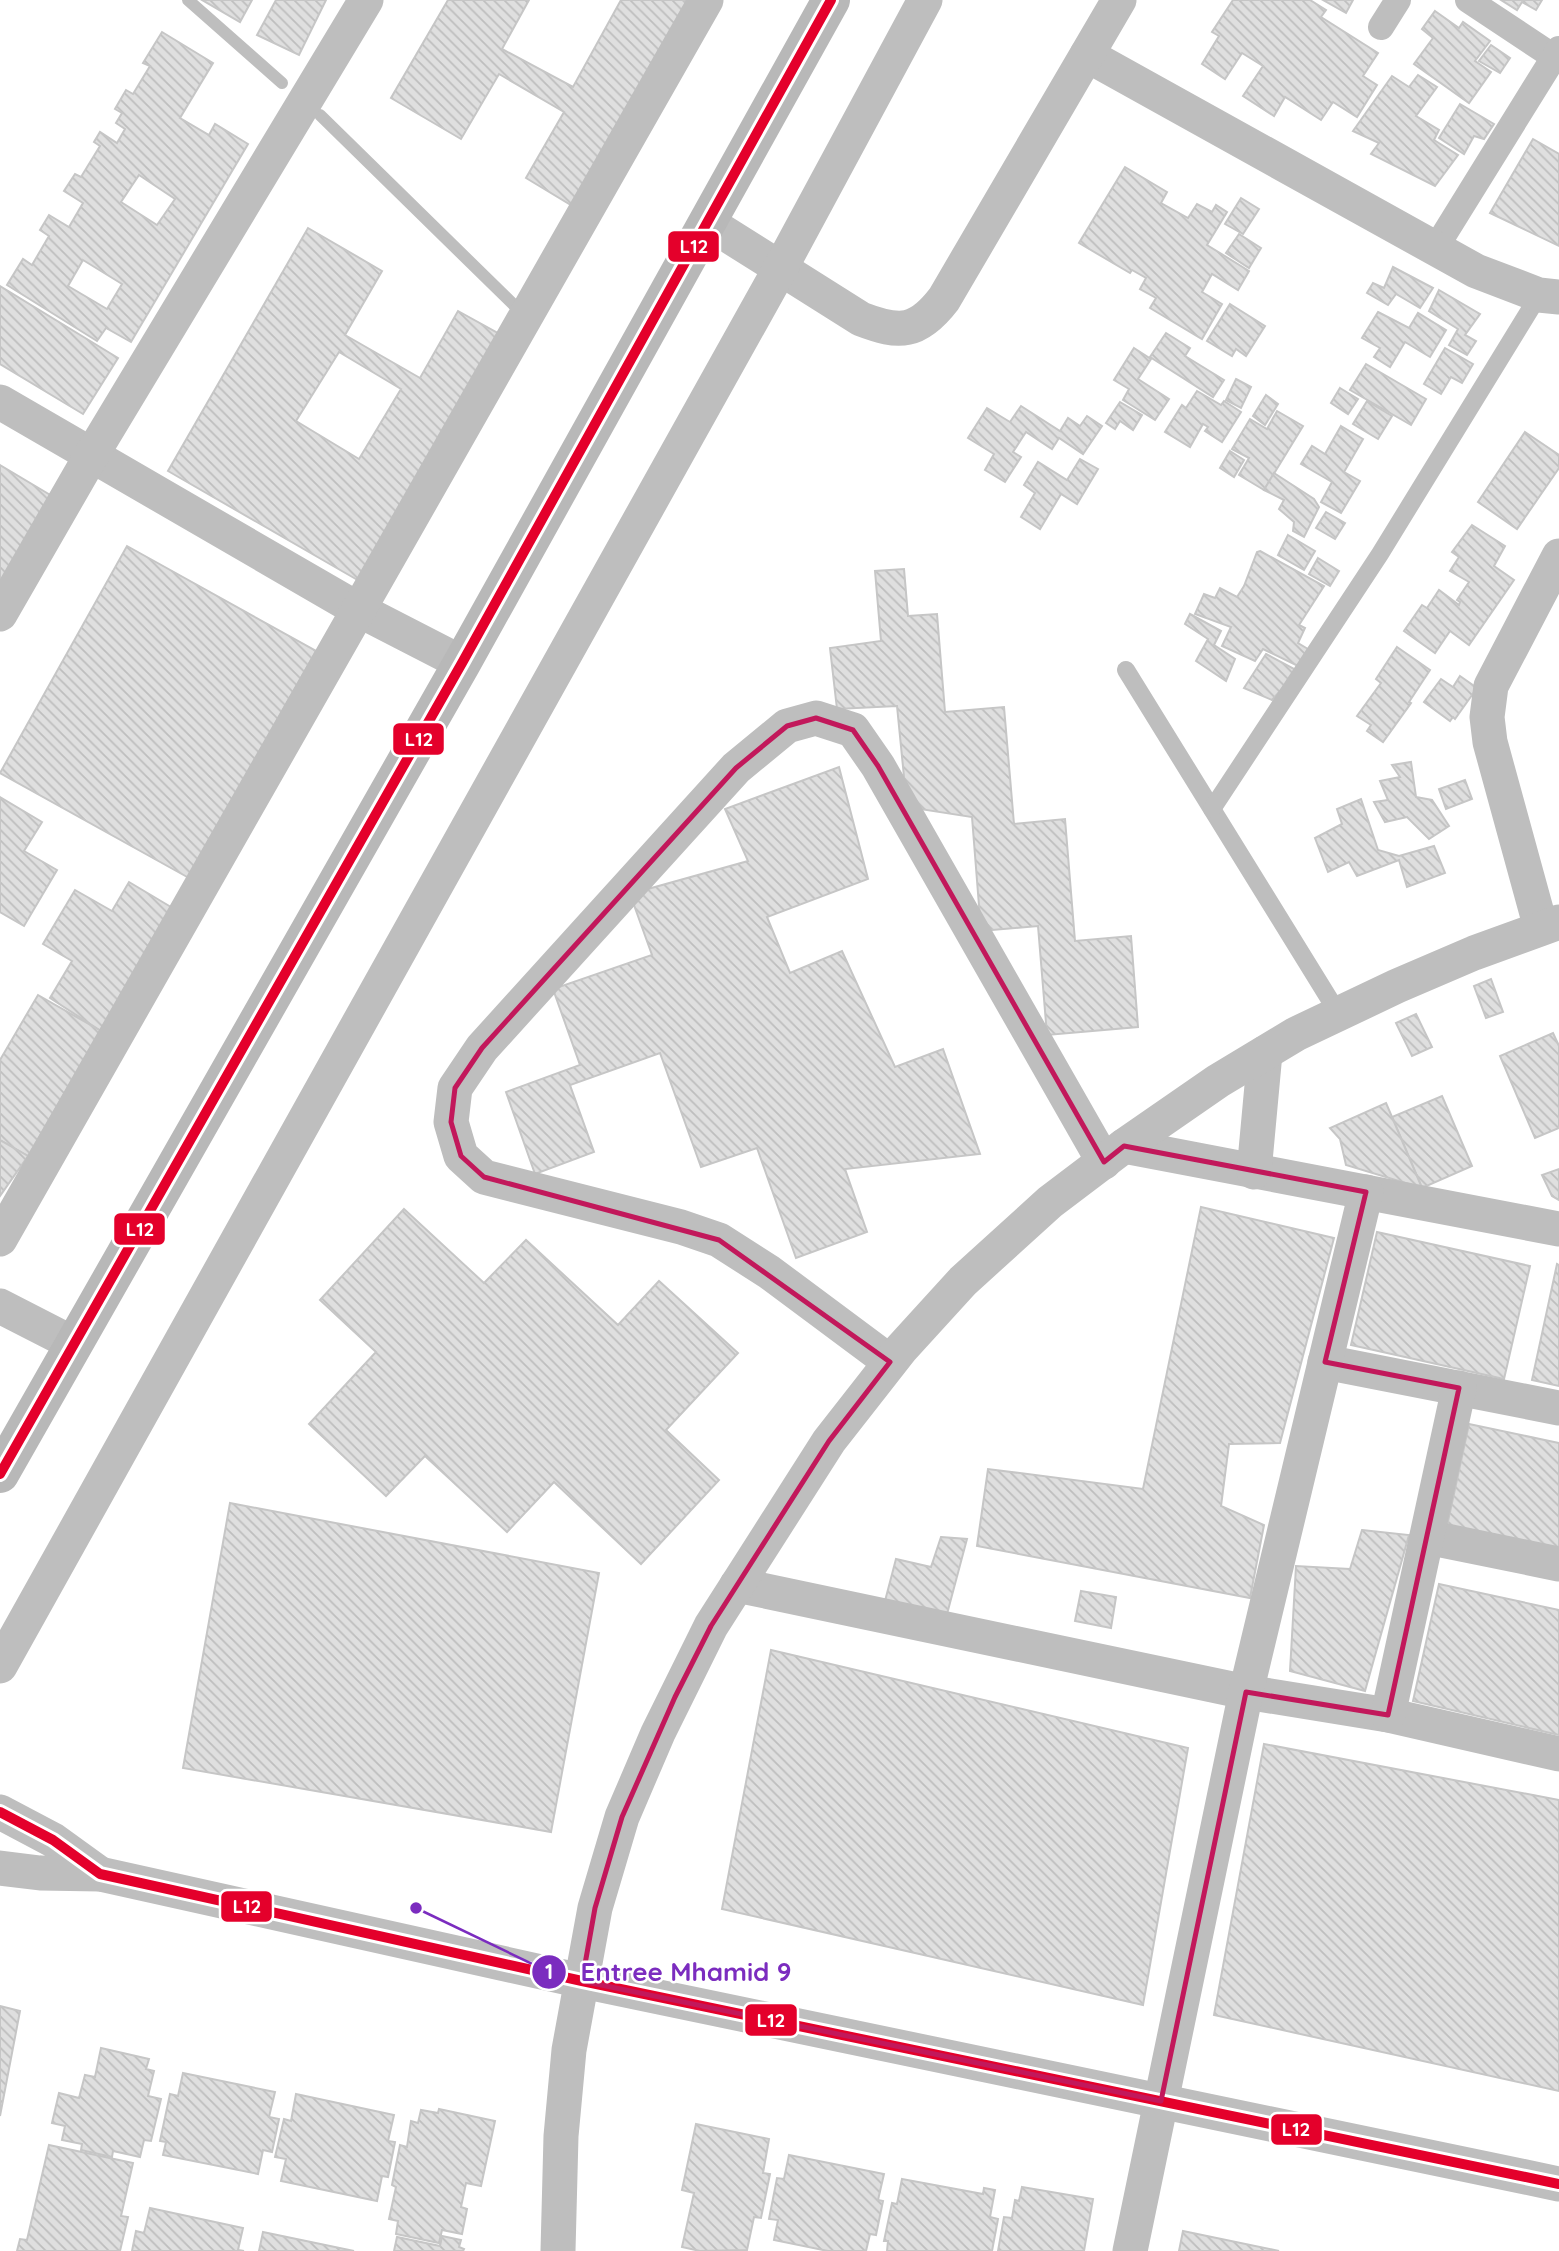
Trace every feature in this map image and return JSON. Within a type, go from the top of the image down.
[{"type":"main road","points":[[0,1474],[462,663],[831,0]]},
{"type":"street","points":[[0,614],[91,456],[366,0]]},
{"type":"street","points":[[0,1239],[706,0]]},
{"type":"street","points":[[0,1666],[780,270],[925,0]]},
{"type":"street","points":[[707,222],[861,319],[887,329],[914,327],[931,316],[944,299],[1119,0]]},
{"type":"street","points":[[1381,27],[1398,0]]},
{"type":"street","points":[[1435,249],[1557,53],[1468,0]]},
{"type":"street","points":[[1087,55],[1476,271],[1549,296]]},
{"type":"street","points":[[0,402],[359,610],[462,663]]},
{"type":"street","points":[[558,2251],[563,2112],[569,2050],[595,1908],[622,1817],[675,1698],[712,1626],[829,1441],[891,1363],[963,1281],[1051,1202],[1218,1081],[1265,1053],[1338,1013],[1474,953],[1550,925],[1490,742],[1487,717],[1491,686],[1559,556]]},
{"type":"street","points":[[891,1363],[769,1272],[719,1240],[681,1227],[484,1177],[461,1156],[450,1122],[455,1088],[482,1048],[736,768],[787,726],[816,718],[853,730],[878,766],[1114,1154]]},
{"type":"street","points":[[1254,1171],[1265,1053]]},
{"type":"street","points":[[1114,1154],[1254,1171],[1559,1229]]},
{"type":"street","points":[[1130,2251],[1246,1692],[1366,1192]]},
{"type":"street","points":[[0,1306],[74,1344]]},
{"type":"street","points":[[1325,1362],[1559,1408]]},
{"type":"street","points":[[1388,1715],[1459,1388]]},
{"type":"street","points":[[1427,1537],[1559,1564]]},
{"type":"street","points":[[737,1585],[1246,1692],[1388,1715],[1559,1754]]},
{"type":"street","points":[[0,1812],[53,1840],[100,1874]]},
{"type":"street","points":[[0,1868],[40,1873],[100,1874],[582,1981],[1559,2184]]},
{"type":"lane","points":[[1212,809],[1549,296]]},
{"type":"lane","points":[[1126,670],[1338,1013]]},
{"type":"highlighted area","points":[[816,718],[853,730],[878,766],[1104,1162],[1124,1146],[1366,1192],[1325,1362],[1459,1388],[1388,1715],[1246,1692],[1161,2101],[582,1981],[595,1908],[622,1817],[675,1697],[711,1626],[829,1441],[890,1362],[719,1240],[484,1177],[461,1156],[451,1122],[455,1088],[482,1048],[736,768],[787,726]]},
{"type":"building","points":[[202,0],[252,0],[240,22]]},
{"type":"building","points":[[276,0],[326,0],[299,55],[257,35]]},
{"type":"building","points":[[448,0],[529,0],[502,49],[573,87],[621,0],[696,0],[576,208],[526,178],[564,112],[499,74],[461,139],[391,98]]},
{"type":"building","points":[[1233,0],[1310,0],[1326,10],[1321,17],[1378,53],[1363,76],[1377,85],[1357,117],[1333,102],[1321,120],[1285,97],[1274,116],[1243,96],[1263,66],[1242,53],[1225,79],[1202,64],[1219,36],[1212,32]]},
{"type":"building","points":[[1323,0],[1353,0],[1346,13]]},
{"type":"building","points":[[1501,0],[1542,0],[1536,10],[1522,2],[1517,10]]},
{"type":"building","points":[[1435,11],[1459,28],[1463,22],[1490,41],[1475,61],[1491,72],[1469,103],[1414,64],[1433,38],[1422,29]]},
{"type":"building","points":[[162,32],[213,63],[180,118],[209,135],[215,124],[248,144],[131,342],[106,328],[97,341],[7,285],[23,259],[32,265],[49,236],[40,230],[49,215],[69,227],[83,203],[64,191],[75,174],[81,177],[100,146],[94,142],[100,132],[117,143],[125,129],[116,123],[122,113],[115,109],[126,90],[133,94],[150,66],[143,63]],"holes":[[[139,175],[175,199],[157,225],[121,202]],[[83,260],[122,284],[107,309],[68,286]]]},
{"type":"building","points":[[1491,45],[1510,58],[1500,73],[1479,61]]},
{"type":"building","points":[[1418,75],[1437,87],[1416,116],[1439,130],[1434,140],[1458,155],[1435,186],[1371,154],[1379,143],[1353,131],[1392,76],[1409,87]]},
{"type":"building","points":[[1460,104],[1494,124],[1484,139],[1474,136],[1464,154],[1439,138]]},
{"type":"building","points":[[1533,139],[1559,154],[1559,246],[1490,213]]},
{"type":"building","points":[[1125,167],[1167,192],[1161,203],[1188,218],[1197,204],[1212,212],[1216,205],[1227,212],[1207,245],[1249,271],[1238,290],[1212,274],[1202,292],[1222,304],[1202,339],[1150,308],[1156,298],[1140,289],[1146,278],[1132,270],[1130,273],[1079,243]]},
{"type":"building","points":[[1241,198],[1259,209],[1243,234],[1225,224]]},
{"type":"building","points":[[308,228],[382,271],[345,335],[420,378],[458,311],[503,336],[361,582],[168,471]],"holes":[[[339,352],[401,389],[359,459],[296,421]]]},
{"type":"building","points":[[1239,234],[1261,248],[1249,268],[1226,253]]},
{"type":"building","points":[[1393,267],[1433,288],[1420,308],[1396,294],[1388,305],[1367,293],[1373,283],[1384,288]]},
{"type":"building","points":[[0,286],[118,358],[83,414],[0,364]]},
{"type":"building","points":[[1439,290],[1480,314],[1465,335],[1476,341],[1467,355],[1449,345],[1458,329],[1429,311]]},
{"type":"building","points":[[1230,304],[1265,326],[1246,356],[1236,349],[1232,356],[1207,341]]},
{"type":"building","points":[[1378,312],[1409,328],[1418,313],[1446,330],[1430,357],[1405,342],[1390,367],[1374,357],[1380,348],[1362,338]]},
{"type":"building","points":[[1166,333],[1190,348],[1185,356],[1224,380],[1213,397],[1150,357]]},
{"type":"building","points":[[1134,348],[1151,359],[1138,379],[1169,399],[1155,420],[1123,400],[1129,389],[1114,380]]},
{"type":"building","points":[[1445,348],[1473,364],[1462,383],[1451,377],[1441,394],[1424,384]]},
{"type":"building","points":[[1366,364],[1426,399],[1411,425],[1350,390]]},
{"type":"building","points":[[1236,379],[1251,387],[1241,408],[1226,400]]},
{"type":"building","points":[[1340,388],[1358,399],[1348,414],[1331,403]]},
{"type":"building","points":[[1197,391],[1221,405],[1224,401],[1241,412],[1222,442],[1205,431],[1208,427],[1203,424],[1190,447],[1165,432],[1182,405],[1186,408]]},
{"type":"building","points":[[1266,395],[1278,404],[1265,425],[1253,416]]},
{"type":"building","points":[[1367,401],[1392,416],[1378,439],[1353,424]]},
{"type":"building","points":[[1120,402],[1142,415],[1133,430],[1120,421],[1115,429],[1106,423]]},
{"type":"building","points":[[1021,406],[1060,431],[1068,418],[1080,426],[1087,416],[1102,426],[1083,454],[1059,438],[1052,449],[1026,432],[1013,452],[1021,457],[1005,482],[985,470],[994,454],[968,438],[987,408],[1010,422]]},
{"type":"building","points":[[1277,411],[1303,426],[1264,490],[1239,475],[1249,458],[1232,449],[1250,419],[1267,429]]},
{"type":"building","points":[[1341,426],[1363,439],[1344,472],[1360,481],[1341,513],[1321,502],[1332,482],[1301,464],[1312,446],[1325,454]]},
{"type":"building","points":[[1525,432],[1559,455],[1559,468],[1517,529],[1478,502]]},
{"type":"building","points":[[1230,451],[1244,460],[1234,477],[1220,468]]},
{"type":"building","points":[[1080,459],[1098,469],[1077,504],[1061,494],[1040,529],[1021,517],[1035,493],[1024,485],[1038,462],[1067,480]]},
{"type":"building","points":[[0,465],[52,496],[0,582]]},
{"type":"building","points":[[1274,473],[1314,499],[1319,507],[1304,537],[1293,531],[1294,522],[1279,509],[1284,500],[1264,490]]},
{"type":"building","points":[[1326,512],[1345,523],[1335,539],[1316,528]]},
{"type":"building","points":[[1472,525],[1505,546],[1494,566],[1514,580],[1469,645],[1450,631],[1435,653],[1404,631],[1422,605],[1427,608],[1439,590],[1459,605],[1457,600],[1469,582],[1450,571],[1459,557],[1452,552]]},
{"type":"building","points":[[1288,535],[1315,551],[1304,570],[1278,555]]},
{"type":"building","points":[[127,546],[316,651],[189,878],[0,773]]},
{"type":"building","points":[[1260,551],[1324,586],[1299,625],[1305,628],[1298,643],[1308,649],[1298,666],[1263,649],[1255,661],[1222,646],[1231,627],[1195,614],[1204,594],[1215,598],[1220,588],[1237,597],[1257,552]]},
{"type":"building","points":[[1318,558],[1339,571],[1330,586],[1309,574]]},
{"type":"building","points":[[904,569],[908,616],[937,614],[945,712],[1004,707],[1014,824],[1065,819],[1075,941],[1131,936],[1138,1027],[1047,1035],[1038,926],[981,931],[972,817],[907,807],[897,706],[837,709],[830,648],[881,641],[875,571]]},
{"type":"building","points":[[1190,614],[1221,631],[1214,645],[1235,659],[1226,681],[1196,661],[1208,639],[1185,624]]},
{"type":"building","points":[[1397,647],[1430,670],[1409,702],[1411,703],[1383,742],[1367,731],[1371,725],[1357,716],[1381,683],[1376,679]]},
{"type":"building","points":[[1266,654],[1298,671],[1272,700],[1244,688]]},
{"type":"building","points":[[1460,676],[1477,688],[1455,719],[1453,717],[1450,721],[1424,702],[1441,679],[1453,687]]},
{"type":"building","points":[[1411,762],[1416,797],[1432,800],[1449,826],[1429,839],[1407,817],[1385,822],[1374,802],[1388,800],[1380,781],[1400,777],[1392,765]]},
{"type":"building","points":[[839,767],[868,879],[767,917],[790,973],[842,951],[895,1067],[943,1049],[980,1154],[845,1169],[867,1232],[796,1258],[757,1148],[701,1167],[660,1053],[570,1085],[594,1152],[535,1174],[506,1092],[580,1065],[553,989],[652,955],[630,894],[748,861],[725,809]]},
{"type":"building","points":[[1465,780],[1472,799],[1446,809],[1439,789]]},
{"type":"building","points":[[0,797],[42,822],[24,851],[57,870],[24,926],[0,912]]},
{"type":"building","points":[[1361,799],[1378,850],[1399,856],[1434,846],[1445,873],[1407,887],[1399,860],[1357,876],[1349,862],[1328,872],[1315,838],[1342,824],[1337,809]]},
{"type":"building","points":[[129,882],[176,910],[101,1031],[50,998],[72,961],[43,944],[75,890],[112,911]]},
{"type":"building","points":[[1491,979],[1503,1012],[1486,1018],[1474,986]]},
{"type":"building","points":[[38,995],[101,1031],[28,1156],[0,1140],[0,1060]]},
{"type":"building","points":[[1416,1014],[1432,1047],[1412,1056],[1396,1023]]},
{"type":"building","points":[[1553,1033],[1559,1046],[1559,1128],[1535,1138],[1500,1056]]},
{"type":"building","points":[[1442,1096],[1472,1166],[1422,1188],[1392,1117]]},
{"type":"building","points":[[1386,1103],[1422,1188],[1346,1165],[1340,1139],[1330,1128]]},
{"type":"building","points":[[0,1140],[28,1156],[0,1196]]},
{"type":"building","points":[[1559,1169],[1559,1200],[1552,1196],[1542,1175]]},
{"type":"building","points":[[1201,1207],[1334,1238],[1280,1443],[1229,1444],[1221,1506],[1264,1525],[1250,1598],[977,1546],[988,1469],[1143,1489]]},
{"type":"building","points":[[404,1209],[484,1283],[526,1240],[618,1325],[659,1281],[738,1353],[666,1430],[719,1480],[641,1564],[554,1482],[507,1532],[425,1456],[386,1496],[309,1424],[376,1352],[320,1300]]},
{"type":"building","points":[[1377,1232],[1530,1266],[1504,1379],[1351,1345]]},
{"type":"building","points":[[1557,1264],[1559,1265],[1559,1386],[1532,1380]]},
{"type":"building","points":[[1469,1424],[1559,1443],[1559,1550],[1447,1526]]},
{"type":"building","points":[[230,1503],[599,1573],[551,1832],[183,1768]]},
{"type":"building","points":[[1362,1530],[1409,1535],[1365,1691],[1290,1671],[1296,1566],[1350,1569]]},
{"type":"building","points":[[941,1537],[967,1539],[947,1614],[885,1601],[896,1559],[931,1567]]},
{"type":"building","points":[[1439,1584],[1559,1610],[1559,1735],[1413,1701]]},
{"type":"building","points":[[1081,1591],[1116,1597],[1111,1628],[1075,1621]]},
{"type":"building","points":[[771,1650],[1188,1748],[1143,2005],[722,1909]]},
{"type":"building","points":[[1264,1744],[1559,1800],[1559,2091],[1214,2015]]},
{"type":"building","points":[[0,2006],[20,2011],[0,2116]]},
{"type":"building","points":[[101,2048],[149,2059],[146,2069],[154,2071],[148,2096],[161,2099],[151,2141],[144,2140],[140,2157],[113,2151],[112,2157],[81,2150],[82,2144],[62,2140],[65,2126],[52,2123],[59,2093],[79,2098],[85,2075],[95,2077]]},
{"type":"building","points":[[183,2073],[275,2092],[269,2117],[279,2119],[272,2152],[263,2150],[258,2174],[163,2155],[166,2142],[160,2141],[170,2094],[178,2096]]},
{"type":"building","points":[[296,2094],[394,2115],[388,2141],[395,2142],[388,2177],[382,2176],[377,2201],[281,2181],[286,2159],[275,2157],[284,2119],[291,2121]]},
{"type":"building","points":[[439,2109],[495,2121],[481,2186],[466,2183],[461,2207],[467,2209],[462,2234],[442,2230],[439,2243],[396,2234],[398,2221],[389,2219],[396,2187],[392,2185],[400,2145],[407,2147],[411,2121],[418,2123],[421,2110],[438,2113]]},
{"type":"building","points":[[696,2124],[769,2139],[763,2173],[770,2174],[761,2218],[754,2217],[747,2250],[700,2251],[682,2247],[694,2193],[682,2190]]},
{"type":"building","points":[[49,2145],[133,2163],[121,2216],[128,2217],[120,2251],[17,2251],[20,2239],[27,2240]]},
{"type":"building","points":[[789,2155],[884,2174],[878,2200],[883,2201],[876,2235],[870,2234],[866,2251],[828,2251],[774,2240],[778,2220],[769,2219],[777,2178],[784,2179]]},
{"type":"building","points":[[902,2179],[983,2194],[984,2188],[995,2190],[990,2217],[998,2219],[992,2251],[887,2251],[888,2241],[884,2241],[892,2203],[897,2204]]},
{"type":"building","points":[[1022,2187],[1093,2199],[1084,2251],[998,2251],[1004,2217],[1012,2218],[1015,2200],[1019,2201]]},
{"type":"building","points":[[150,2208],[243,2228],[238,2250],[244,2251],[132,2251],[136,2231],[144,2233]]},
{"type":"building","points":[[1183,2231],[1279,2251],[1179,2251]]},
{"type":"building","points":[[263,2232],[354,2251],[259,2251]]},
{"type":"building","points":[[442,2236],[461,2240],[459,2247],[464,2249],[463,2251],[394,2251],[397,2237],[440,2246]]},
{"type":"waterway","points":[[188,0],[282,83]]},
{"type":"waterway","points":[[320,115],[520,311]]},
{"type":"transit line","name":"L12","points":[[0,1474],[462,663],[831,0]]},
{"type":"transit line","name":"L12","points":[[0,1812],[53,1840],[100,1874],[582,1981],[1559,2184]]},
{"type":"place","name":"Entree Mhamid 9","points":[[416,1908]]}]
